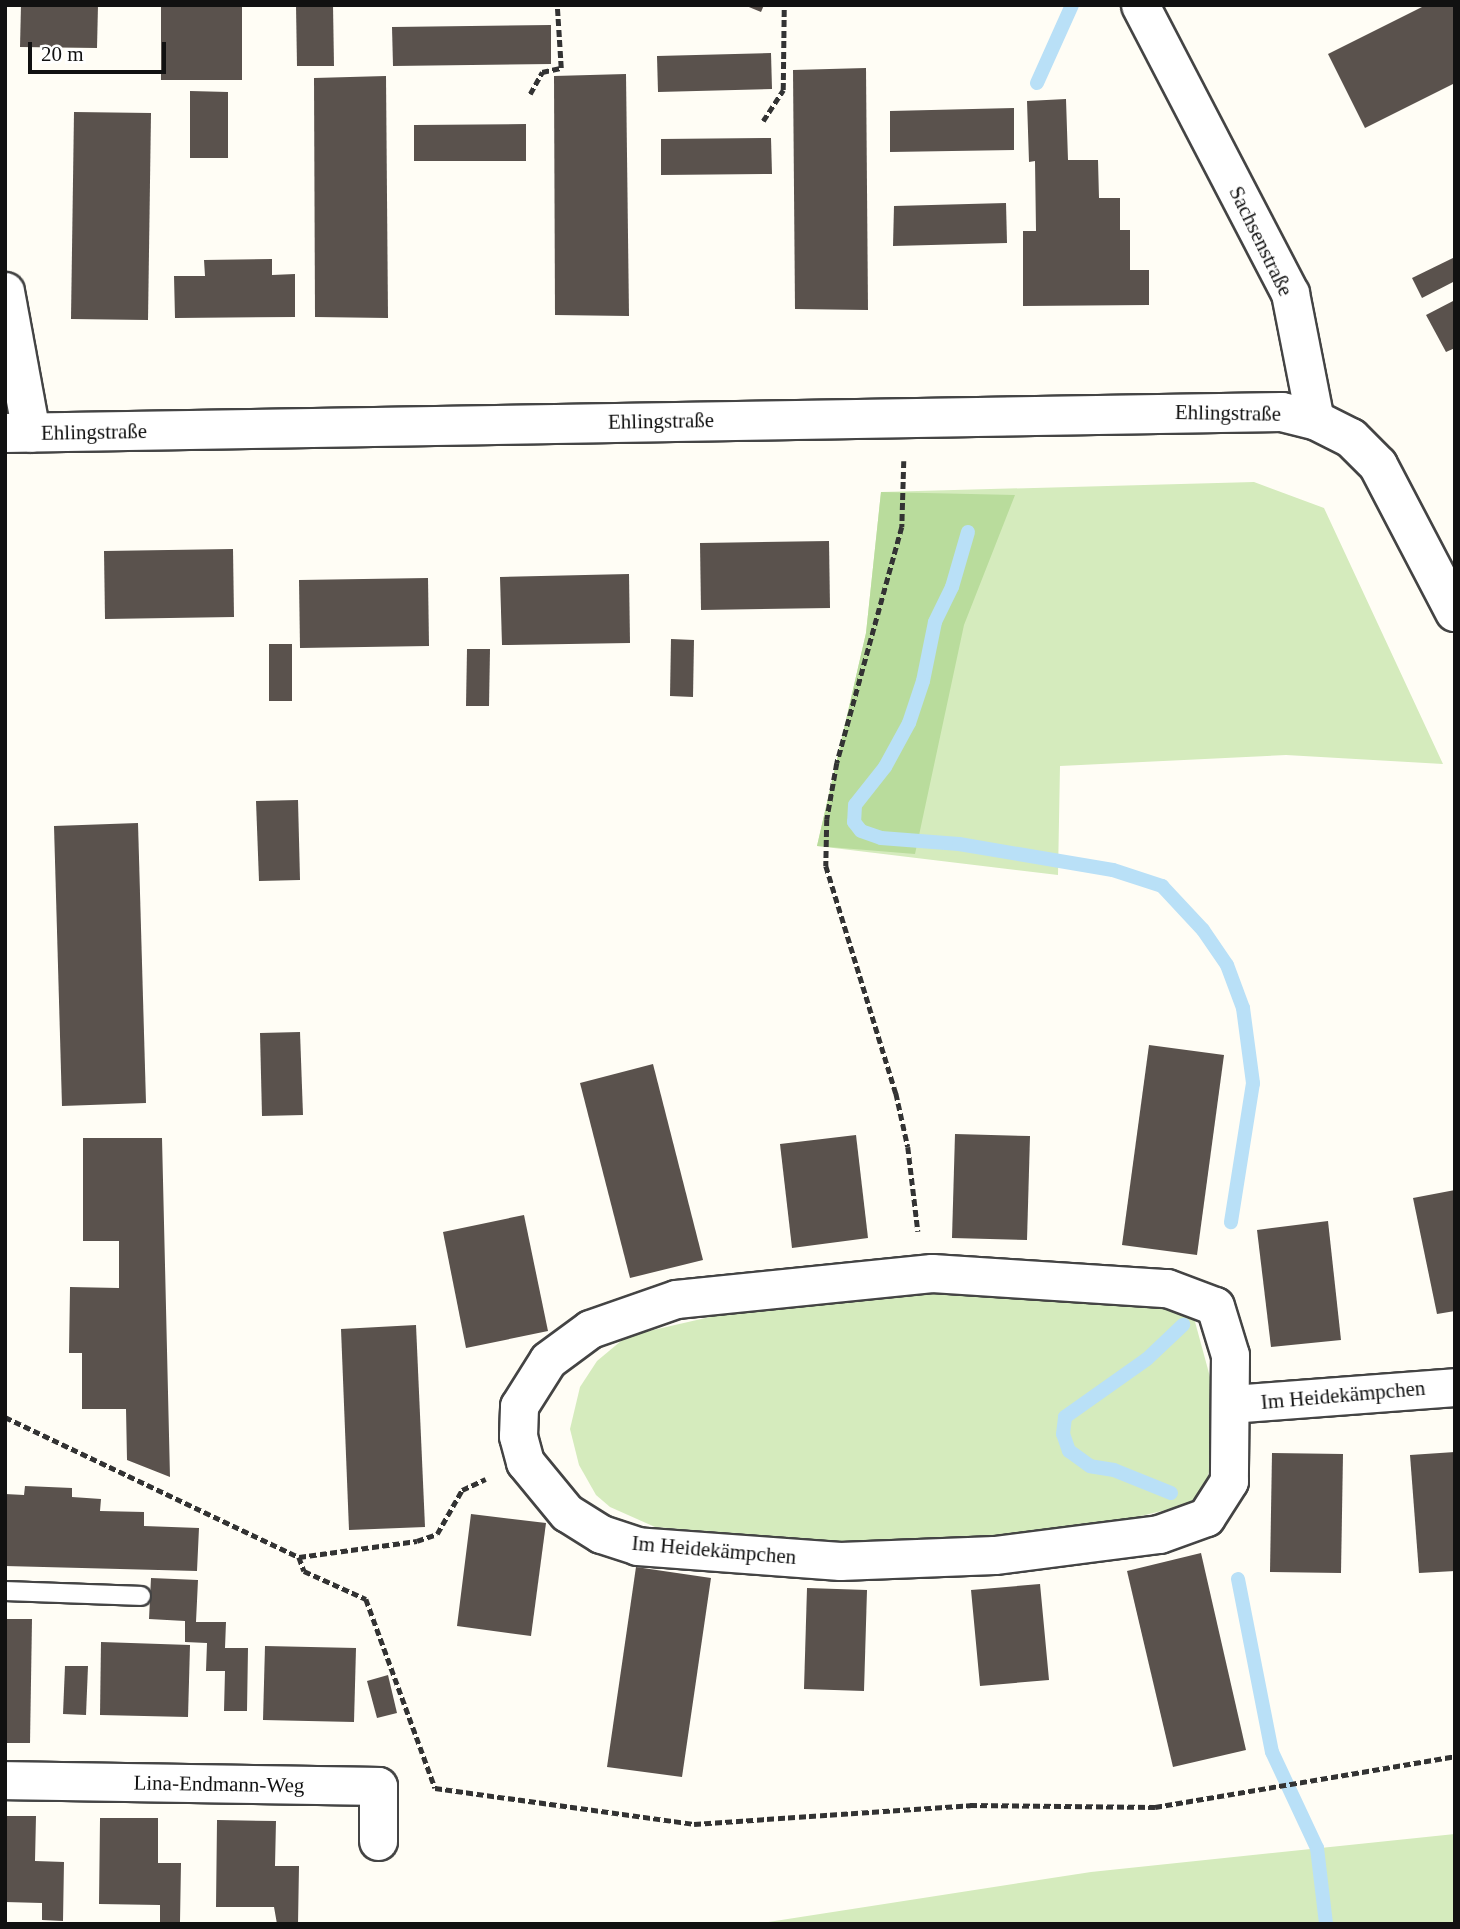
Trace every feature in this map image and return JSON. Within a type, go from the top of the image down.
[{"type":"street","name":"Sachsenstraße","points":[[1144,12],[1290,293],[1315,420]]},
{"type":"street","points":[[5,291],[18,433]]},
{"type":"street","name":"Ehlingstraße","points":[[18,433],[1257,410],[1315,420]]},
{"type":"street","points":[[1315,420],[1351,438],[1378,465],[1455,612]]},
{"type":"street","name":"Im Heidekämpchen","points":[[922,1274],[1167,1288],[1215,1306],[1230,1355],[1231,1404],[1229,1481],[1206,1517],[1159,1534],[994,1555],[840,1561],[638,1546],[601,1534],[568,1513],[525,1462],[518,1436],[519,1406],[548,1360],[590,1329],[676,1298],[922,1274]]},
{"type":"street","name":"Im Heidekämpchen","points":[[1231,1404],[1455,1387]]},
{"type":"street","name":"Lina-Endmann-Weg","points":[[5,1780],[378,1786],[378,1841]]},
{"type":"lane","points":[[5,1591],[141,1596]]},
{"type":"path","points":[[530,94],[542,72],[561,68],[557,5]]},
{"type":"path","points":[[763,121],[783,90],[784,5]]},
{"type":"path","points":[[903,416],[902,527],[837,763],[827,819],[826,866],[896,1093],[908,1147],[922,1274]]},
{"type":"path","points":[[5,1417],[299,1557],[417,1541],[437,1534],[463,1490],[525,1462]]},
{"type":"path","points":[[299,1557],[304,1571],[366,1599],[435,1788],[694,1824],[970,1805],[1155,1807],[1455,1756]]},
{"type":"green space","points":[[1254,482],[1324,508],[1443,764],[1286,755],[1060,766],[1058,875],[817,846],[866,633],[881,492]]},
{"type":"green space","points":[[881,492],[1015,495],[964,625],[915,854],[817,846],[866,633]]},
{"type":"green space","points":[[1023,1289],[1173,1307],[1194,1318],[1210,1377],[1209,1471],[1203,1501],[1083,1530],[948,1543],[856,1543],[655,1527],[610,1507],[596,1495],[579,1465],[570,1429],[580,1387],[597,1361],[627,1336],[736,1311],[905,1290]]},
{"type":"green space","points":[[1455,1834],[1455,1924],[755,1924],[1091,1872]]},
{"type":"building","points":[[21,5],[98,5],[97,48],[20,47]]},
{"type":"building","points":[[161,5],[242,5],[242,80],[161,80]]},
{"type":"building","points":[[296,5],[333,5],[334,66],[297,66]]},
{"type":"building","points":[[744,5],[764,5],[761,12]]},
{"type":"building","points":[[1426,5],[1455,5],[1455,83],[1365,128],[1328,54]]},
{"type":"building","points":[[551,25],[551,64],[393,66],[392,27]]},
{"type":"building","points":[[771,53],[772,89],[658,92],[657,56]]},
{"type":"building","points":[[866,68],[868,310],[795,309],[793,70]]},
{"type":"building","points":[[626,74],[629,316],[555,315],[554,76]]},
{"type":"building","points":[[386,76],[388,318],[315,317],[314,78]]},
{"type":"building","points":[[190,91],[228,92],[228,158],[190,158]]},
{"type":"building","points":[[1066,99],[1068,160],[1098,160],[1099,198],[1120,198],[1120,230],[1130,230],[1130,270],[1149,270],[1149,305],[1023,306],[1023,231],[1036,231],[1035,161],[1029,162],[1027,101]]},
{"type":"building","points":[[1014,108],[1014,150],[890,152],[890,111]]},
{"type":"building","points":[[74,112],[151,113],[148,320],[71,319]]},
{"type":"building","points":[[526,124],[526,161],[414,161],[414,125]]},
{"type":"building","points":[[771,138],[772,174],[661,175],[661,139]]},
{"type":"building","points":[[1006,203],[1007,243],[893,246],[894,206]]},
{"type":"building","points":[[1455,257],[1455,281],[1422,298],[1412,278]]},
{"type":"building","points":[[272,259],[272,275],[295,274],[295,317],[175,318],[174,276],[205,276],[204,260]]},
{"type":"building","points":[[1455,300],[1455,348],[1446,352],[1426,315]]},
{"type":"building","points":[[829,541],[830,608],[701,610],[700,543]]},
{"type":"building","points":[[233,549],[234,617],[105,619],[104,551]]},
{"type":"building","points":[[629,574],[630,643],[502,645],[500,577]]},
{"type":"building","points":[[428,578],[429,646],[300,648],[299,580]]},
{"type":"building","points":[[671,639],[694,640],[693,697],[670,696]]},
{"type":"building","points":[[269,644],[292,644],[292,701],[269,701]]},
{"type":"building","points":[[467,649],[490,649],[489,706],[466,706]]},
{"type":"building","points":[[298,800],[300,880],[259,881],[256,801]]},
{"type":"building","points":[[138,823],[146,1103],[62,1106],[54,826]]},
{"type":"building","points":[[300,1032],[303,1115],[262,1116],[260,1033]]},
{"type":"building","points":[[1149,1045],[1224,1055],[1197,1255],[1122,1245]]},
{"type":"building","points":[[653,1064],[703,1260],[630,1278],[580,1083]]},
{"type":"building","points":[[955,1134],[1030,1136],[1027,1240],[952,1238]]},
{"type":"building","points":[[856,1135],[868,1238],[792,1248],[780,1144]]},
{"type":"building","points":[[83,1138],[162,1138],[170,1477],[127,1460],[126,1409],[82,1409],[82,1353],[69,1353],[70,1287],[119,1288],[119,1241],[83,1241]]},
{"type":"building","points":[[1455,1190],[1455,1311],[1437,1314],[1413,1198]]},
{"type":"building","points":[[524,1215],[548,1331],[466,1348],[443,1232]]},
{"type":"building","points":[[1328,1221],[1341,1340],[1271,1347],[1257,1230]]},
{"type":"building","points":[[416,1325],[425,1527],[349,1530],[341,1329]]},
{"type":"building","points":[[1455,1452],[1455,1571],[1419,1573],[1410,1455]]},
{"type":"building","points":[[1272,1453],[1343,1454],[1341,1573],[1270,1572]]},
{"type":"building","points":[[25,1486],[72,1488],[72,1497],[101,1499],[100,1511],[144,1512],[144,1526],[199,1528],[197,1571],[5,1566],[5,1494],[24,1495]]},
{"type":"building","points":[[471,1514],[546,1523],[531,1636],[457,1626]]},
{"type":"building","points":[[1201,1553],[1246,1750],[1173,1767],[1127,1571]]},
{"type":"building","points":[[636,1567],[711,1578],[682,1777],[607,1767]]},
{"type":"building","points":[[151,1578],[198,1580],[196,1622],[226,1622],[225,1648],[248,1648],[247,1711],[224,1711],[225,1671],[206,1671],[207,1643],[185,1642],[185,1621],[149,1619]]},
{"type":"building","points":[[1040,1584],[1049,1680],[980,1686],[971,1590]]},
{"type":"building","points":[[807,1588],[867,1590],[864,1691],[804,1689]]},
{"type":"building","points":[[5,1619],[32,1619],[30,1743],[5,1743]]},
{"type":"building","points":[[101,1642],[190,1645],[188,1717],[100,1715]]},
{"type":"building","points":[[265,1646],[356,1648],[354,1722],[263,1720]]},
{"type":"building","points":[[65,1666],[88,1666],[86,1715],[63,1714]]},
{"type":"building","points":[[388,1675],[397,1713],[377,1718],[367,1681]]},
{"type":"building","points":[[5,1816],[36,1816],[35,1861],[64,1862],[63,1921],[42,1920],[42,1903],[5,1902]]},
{"type":"building","points":[[100,1818],[158,1818],[158,1863],[181,1863],[180,1922],[160,1922],[160,1905],[99,1904]]},
{"type":"building","points":[[217,1820],[276,1821],[275,1866],[299,1866],[298,1924],[277,1924],[274,1907],[216,1907]]},
{"type":"waterway","points":[[1037,83],[1072,5]]},
{"type":"waterway","points":[[968,532],[952,587],[935,622],[923,681],[909,723],[885,767],[855,805],[854,822],[861,831],[881,838],[959,844],[1113,870],[1162,886],[1203,930],[1227,965],[1243,1008],[1253,1083],[1231,1222]]},
{"type":"waterway","points":[[1171,1493],[1114,1470],[1090,1466],[1069,1451],[1063,1434],[1065,1417],[1147,1359],[1183,1325]]},
{"type":"waterway","points":[[1238,1579],[1272,1752],[1317,1848],[1326,1924]]}]
